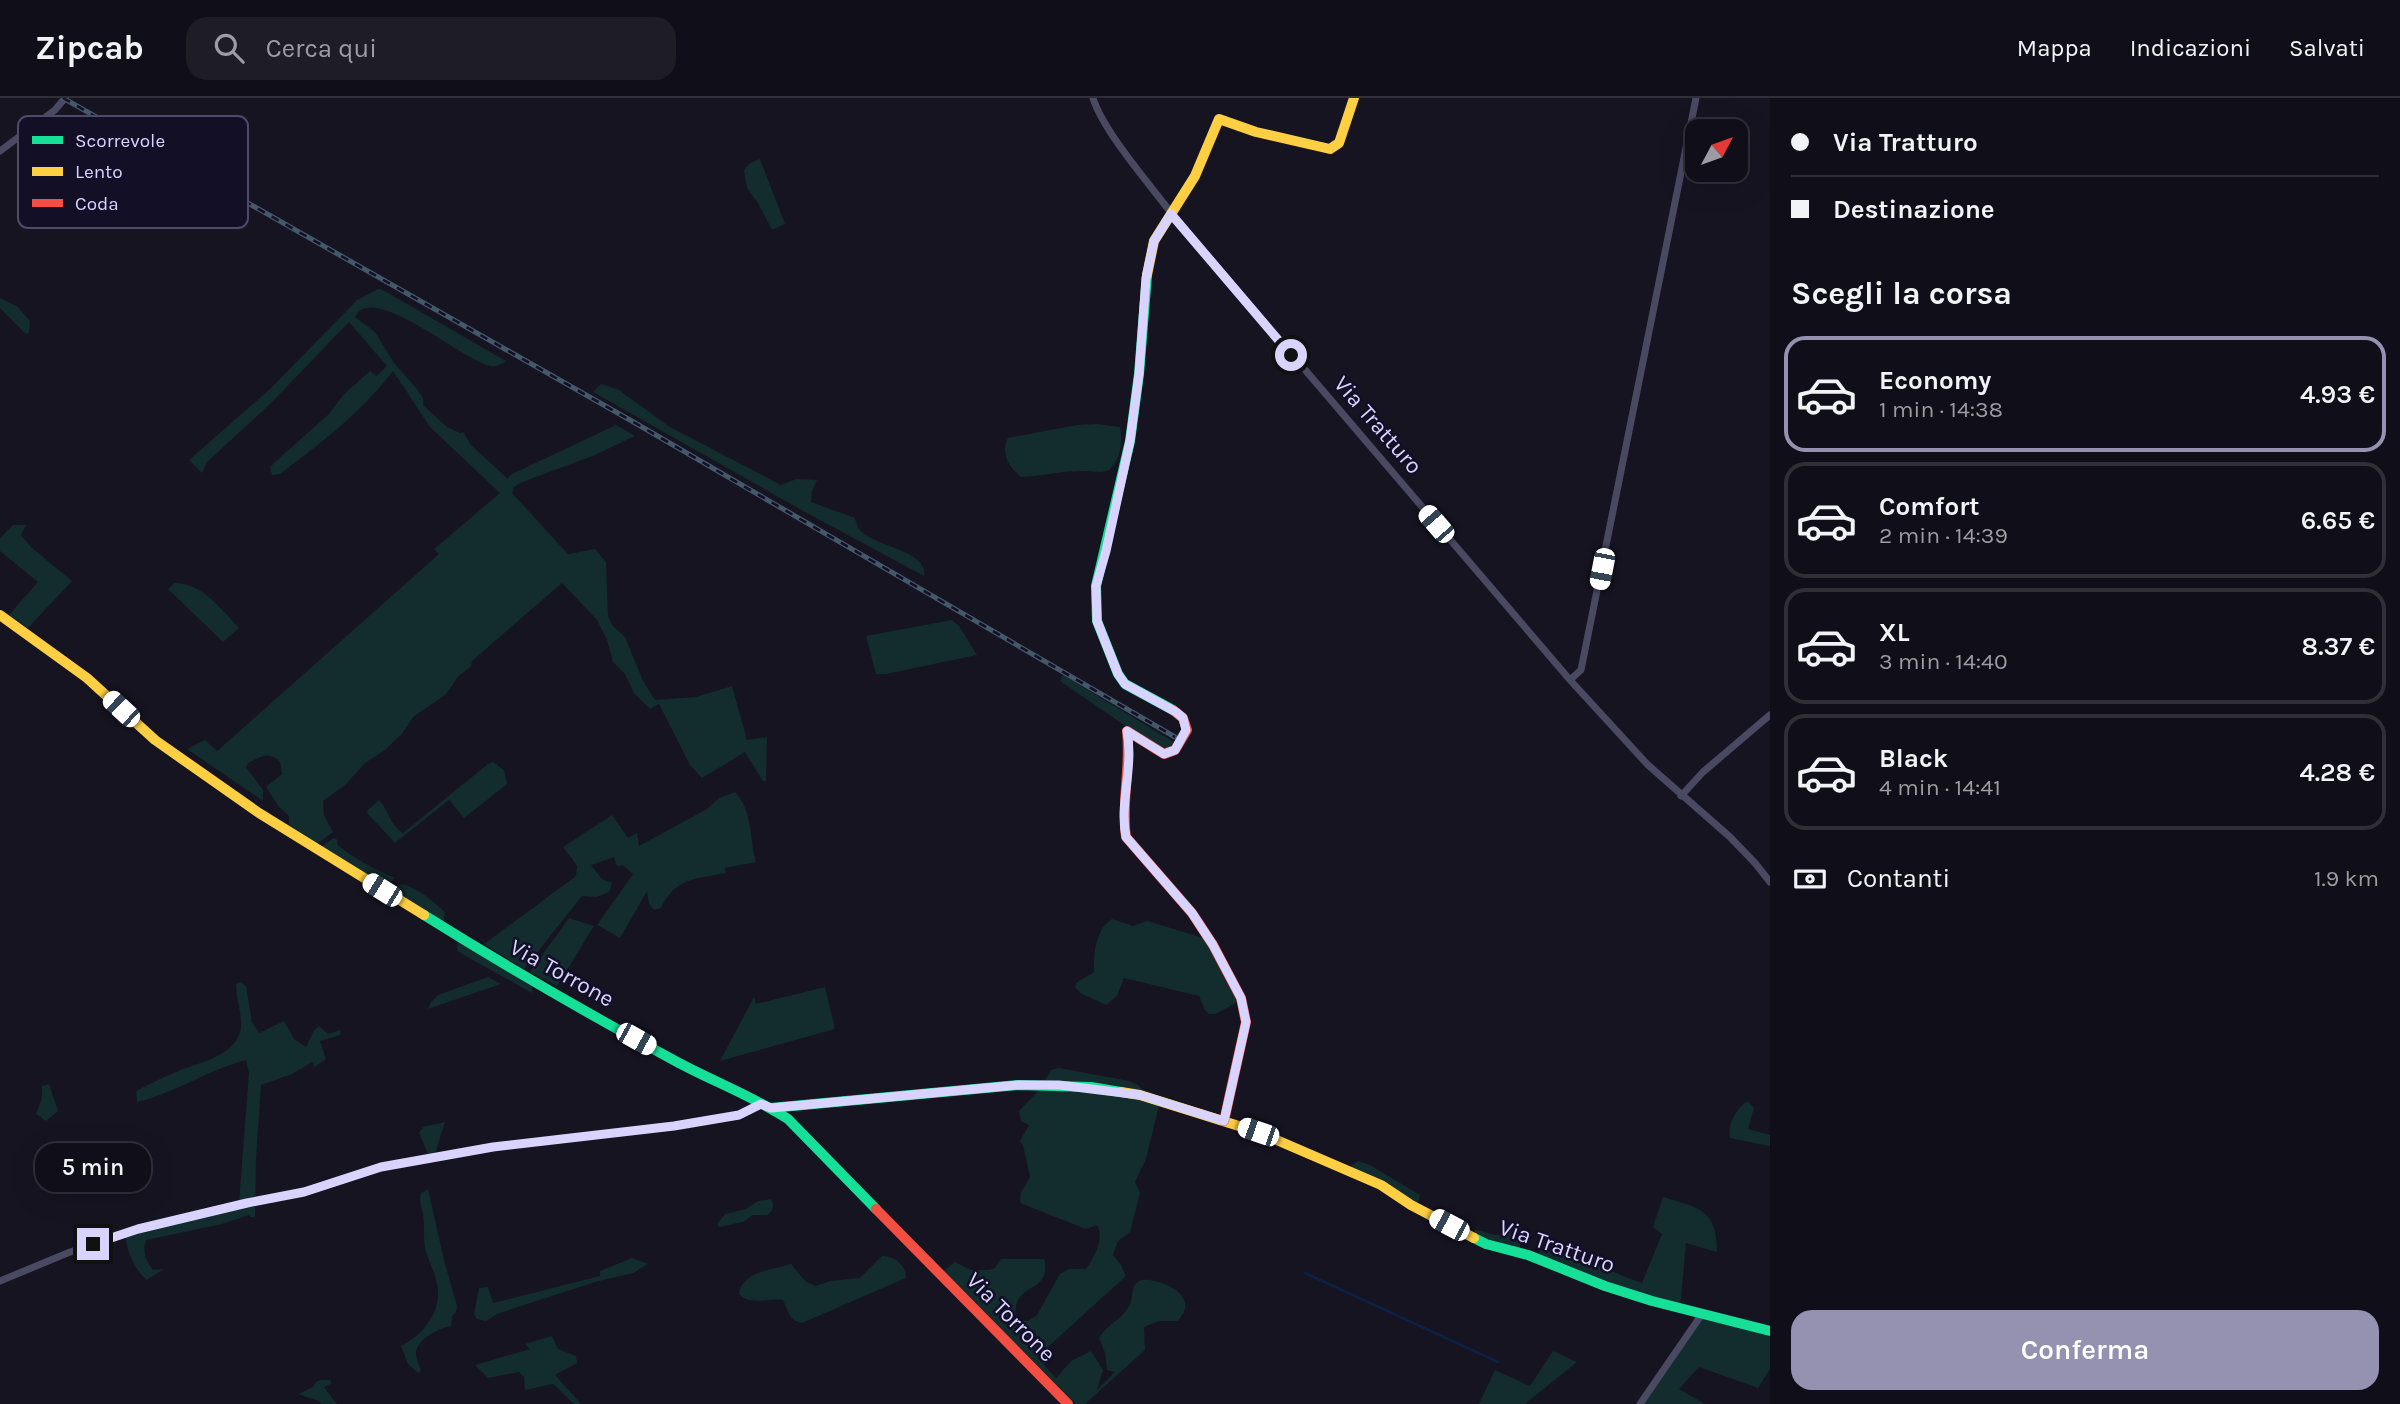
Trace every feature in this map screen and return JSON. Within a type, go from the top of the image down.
[{"type":"street","points":[[47,116],[65,98]]},
{"type":"street","name":"Via Tratturo","points":[[1093,98],[1122,147],[1171,214],[1570,680],[1648,765],[1730,837],[1770,882]]},
{"type":"street","points":[[1224,1121],[1246,1022],[1241,998],[1213,945],[1192,913],[1126,837],[1123,823],[1130,751],[1127,731],[1164,754],[1175,750],[1186,730],[1183,718],[1176,712],[1125,684],[1118,674],[1097,621],[1096,586],[1106,551],[1134,414],[1146,278],[1154,241],[1195,176],[1214,125],[1219,119],[1256,132],[1330,149],[1339,143],[1354,98]]},
{"type":"street","points":[[1570,680],[1581,670],[1696,98]]},
{"type":"street","points":[[0,151],[18,138]]},
{"type":"street","name":"Via Torrone","points":[[0,615],[86,678],[155,740],[259,813],[506,967],[681,1064],[766,1106],[801,1130],[886,1221],[1068,1404]]},
{"type":"street","points":[[1681,796],[1703,772],[1770,715]]},
{"type":"street","name":"Via Tratturo","points":[[766,1106],[1018,1085],[1059,1085],[1140,1095],[1258,1132],[1381,1185],[1411,1205],[1486,1244],[1528,1255],[1605,1286],[1770,1331]]},
{"type":"street","points":[[0,1282],[70,1252],[138,1229],[304,1192],[381,1167],[493,1147],[674,1126],[739,1115],[766,1106]]},
{"type":"street","points":[[1640,1404],[1702,1314]]},
{"type":"green space","points":[[760,159],[785,224],[772,230],[747,188],[744,170],[750,163]]},
{"type":"green space","points":[[378,289],[506,361],[493,366],[478,362],[420,326],[380,309],[365,308],[355,317],[375,332],[394,363],[423,398],[423,405],[447,427],[463,432],[471,445],[508,479],[510,475],[616,425],[635,436],[595,455],[520,483],[514,487],[512,493],[568,554],[595,549],[606,562],[608,616],[612,625],[625,637],[643,681],[655,700],[696,697],[732,686],[747,740],[767,737],[766,781],[763,781],[745,752],[702,778],[690,765],[659,704],[650,709],[634,693],[625,674],[613,662],[607,640],[597,620],[562,583],[472,661],[471,666],[458,677],[445,695],[413,717],[402,734],[385,750],[365,763],[345,785],[323,801],[324,815],[333,832],[317,844],[289,825],[289,816],[279,807],[266,787],[282,774],[280,762],[276,759],[260,757],[246,767],[263,790],[263,801],[187,749],[205,740],[217,751],[439,554],[434,549],[500,493],[430,427],[393,371],[368,400],[311,451],[280,474],[272,475],[270,467],[329,414],[344,394],[370,371],[376,376],[387,366],[349,322],[270,404],[207,462],[202,473],[189,460],[270,389],[357,300]]},
{"type":"green space","points":[[0,298],[18,307],[30,321],[29,333],[26,334],[0,308]]},
{"type":"green space","points":[[601,384],[619,390],[670,427],[781,485],[796,479],[817,480],[811,502],[855,518],[859,529],[866,535],[918,560],[923,567],[924,576],[593,392]]},
{"type":"green space","points":[[1096,424],[1120,427],[1119,455],[1108,471],[1071,471],[1021,477],[1005,454],[1008,438]]},
{"type":"green space","points":[[13,525],[26,525],[21,535],[31,547],[72,581],[28,628],[9,615],[38,582],[0,551],[0,538]]},
{"type":"green space","points":[[175,583],[194,587],[202,592],[239,628],[223,642],[168,589]]},
{"type":"green space","points":[[952,620],[959,626],[977,655],[876,674],[866,636]]},
{"type":"green space","points":[[1063,675],[1177,744],[1165,753],[1060,681]]},
{"type":"green space","points":[[493,762],[504,770],[507,784],[464,818],[449,800],[395,843],[367,813],[379,800],[395,826],[403,833]]},
{"type":"green space","points":[[735,792],[748,817],[756,862],[725,868],[726,873],[680,885],[661,908],[654,910],[649,904],[647,891],[620,938],[597,925],[633,874],[623,865],[617,866],[614,857],[591,865],[602,879],[612,883],[609,892],[597,897],[582,896],[524,969],[484,944],[576,876],[577,866],[563,847],[612,815],[628,838],[637,833],[639,846],[707,809],[719,798]]},
{"type":"green space","points":[[333,838],[354,857],[395,878],[384,887],[321,847]]},
{"type":"green space","points":[[400,884],[419,891],[435,903],[445,912],[444,921],[440,922],[391,891]]},
{"type":"green space","points":[[569,918],[594,926],[557,986],[530,972]]},
{"type":"green space","points":[[1112,919],[1133,926],[1147,921],[1207,939],[1239,1001],[1216,1014],[1209,1014],[1199,996],[1124,978],[1117,996],[1106,1005],[1080,993],[1075,987],[1076,983],[1094,972],[1099,935]]},
{"type":"green space","points":[[458,941],[532,986],[532,993],[457,951]]},
{"type":"green space","points":[[488,977],[501,984],[428,1009],[438,995]]},
{"type":"green space","points":[[241,982],[246,986],[252,1022],[259,1033],[284,1021],[294,1039],[306,1047],[314,1030],[319,1026],[328,1034],[341,1030],[340,1035],[320,1041],[326,1059],[315,1067],[312,1062],[292,1074],[261,1085],[255,1217],[249,1215],[222,1224],[146,1240],[145,1252],[153,1270],[164,1269],[147,1280],[132,1259],[125,1235],[239,1202],[249,1073],[246,1060],[137,1102],[136,1091],[216,1057],[232,1046],[241,1028],[236,984]]},
{"type":"green space","points":[[825,987],[835,1029],[720,1061],[754,997],[756,1004]]},
{"type":"green space","points":[[1059,1068],[1129,1081],[1138,1085],[1159,1105],[1146,1159],[1135,1182],[1140,1193],[1130,1232],[1118,1241],[1113,1255],[1126,1276],[1049,1346],[1044,1365],[1056,1378],[1071,1361],[1091,1351],[1103,1370],[1097,1390],[1115,1372],[1107,1370],[1105,1353],[1099,1338],[1126,1311],[1136,1283],[1145,1280],[1164,1284],[1181,1294],[1185,1302],[1184,1311],[1177,1321],[1159,1321],[1144,1327],[1145,1350],[1085,1404],[1076,1404],[943,1271],[955,1262],[971,1270],[989,1270],[995,1268],[1001,1259],[1044,1259],[1043,1278],[1019,1298],[1016,1307],[1016,1320],[1028,1321],[1037,1315],[1060,1274],[1069,1269],[1086,1269],[1092,1259],[1100,1236],[1097,1225],[1086,1229],[1020,1203],[1021,1192],[1030,1177],[1020,1141],[1029,1125],[1021,1121],[1019,1111],[1040,1089],[1051,1070]]},
{"type":"green space","points":[[49,1084],[58,1111],[46,1121],[36,1114],[42,1098],[42,1086]]},
{"type":"green space","points":[[1748,1101],[1754,1108],[1748,1129],[1770,1135],[1770,1146],[1730,1138],[1733,1117]]},
{"type":"green space","points":[[445,1122],[435,1154],[428,1154],[419,1133],[423,1127]]},
{"type":"green space","points":[[1358,1161],[1370,1165],[1420,1195],[1418,1203],[1350,1167]]},
{"type":"green space","points":[[428,1189],[457,1306],[451,1326],[434,1332],[419,1344],[416,1354],[421,1371],[418,1373],[408,1364],[401,1346],[424,1329],[437,1304],[437,1284],[425,1248],[424,1218],[420,1201],[421,1193]]},
{"type":"green space","points":[[1663,1197],[1703,1212],[1709,1218],[1716,1237],[1717,1252],[1686,1243],[1680,1308],[1538,1255],[1540,1250],[1569,1255],[1642,1283],[1662,1234],[1653,1227]]},
{"type":"green space","points":[[771,1199],[772,1211],[767,1215],[753,1215],[743,1222],[719,1227],[717,1224],[725,1214],[746,1209],[758,1201]]},
{"type":"green space","points":[[1511,1223],[1521,1226],[1520,1250],[1487,1241],[1474,1233],[1478,1230],[1499,1235]]},
{"type":"green space","points":[[882,1256],[899,1262],[906,1278],[802,1323],[792,1317],[783,1300],[754,1301],[739,1294],[746,1280],[767,1270],[791,1264],[806,1282],[816,1286],[830,1281],[860,1278]]},
{"type":"green space","points":[[632,1258],[648,1264],[633,1273],[595,1282],[512,1309],[486,1321],[477,1319],[474,1314],[479,1288],[488,1287],[493,1303],[600,1276],[600,1271]]},
{"type":"green space","points":[[1702,1316],[1770,1336],[1770,1369],[1758,1388],[1699,1367],[1679,1389],[1705,1404],[1643,1404]]},
{"type":"green space","points":[[552,1336],[558,1349],[576,1356],[577,1363],[555,1375],[581,1404],[574,1404],[553,1384],[525,1390],[524,1377],[519,1372],[488,1378],[475,1365],[530,1349],[525,1344]]},
{"type":"green space","points":[[1553,1351],[1577,1362],[1525,1404],[1479,1404],[1495,1370],[1530,1386]]},
{"type":"green space","points":[[321,1380],[330,1380],[332,1383],[324,1387],[337,1404],[322,1404],[298,1394]]},
{"type":"waterway","points":[[1305,1273],[1498,1362]]},
{"type":"railway","points":[[63,98],[95,116]]},
{"type":"railway","points":[[248,203],[630,420],[1175,737]]},
{"type":"traffic: fast","points":[[1147,275],[1139,374],[1130,441],[1096,586],[1097,621],[1118,674],[1125,684],[1173,710]]},
{"type":"traffic: fast","points":[[424,915],[614,1027],[788,1119],[876,1209]]},
{"type":"traffic: fast","points":[[771,1108],[1018,1085],[1091,1087],[1121,1092]]},
{"type":"traffic: fast","points":[[1474,1238],[1652,1301],[1770,1331]]},
{"type":"traffic: slow","points":[[1147,275],[1154,241],[1195,176],[1219,119],[1256,132],[1330,149],[1339,143],[1354,98]]},
{"type":"traffic: slow","points":[[0,615],[87,678],[155,740],[259,813],[424,915]]},
{"type":"traffic: slow","points":[[1121,1092],[1140,1095],[1258,1132],[1381,1185],[1411,1205],[1474,1238]]},
{"type":"traffic: jam","points":[[1173,710],[1183,718],[1187,730],[1175,750],[1164,754],[1127,731],[1126,837],[1192,913],[1213,945],[1241,998],[1246,1022],[1224,1121]]},
{"type":"traffic: jam","points":[[876,1209],[1068,1404]]},
{"type":"route","points":[[93,1244],[138,1229],[304,1192],[381,1167],[493,1147],[674,1126],[739,1115],[761,1104],[771,1108],[1018,1085],[1059,1085],[1140,1095],[1224,1121],[1246,1022],[1241,998],[1213,945],[1192,913],[1126,837],[1123,823],[1129,780],[1130,751],[1127,731],[1164,754],[1175,750],[1186,730],[1183,718],[1125,684],[1118,674],[1097,621],[1096,586],[1130,441],[1139,374],[1146,278],[1154,241],[1171,214],[1291,355]]}]
